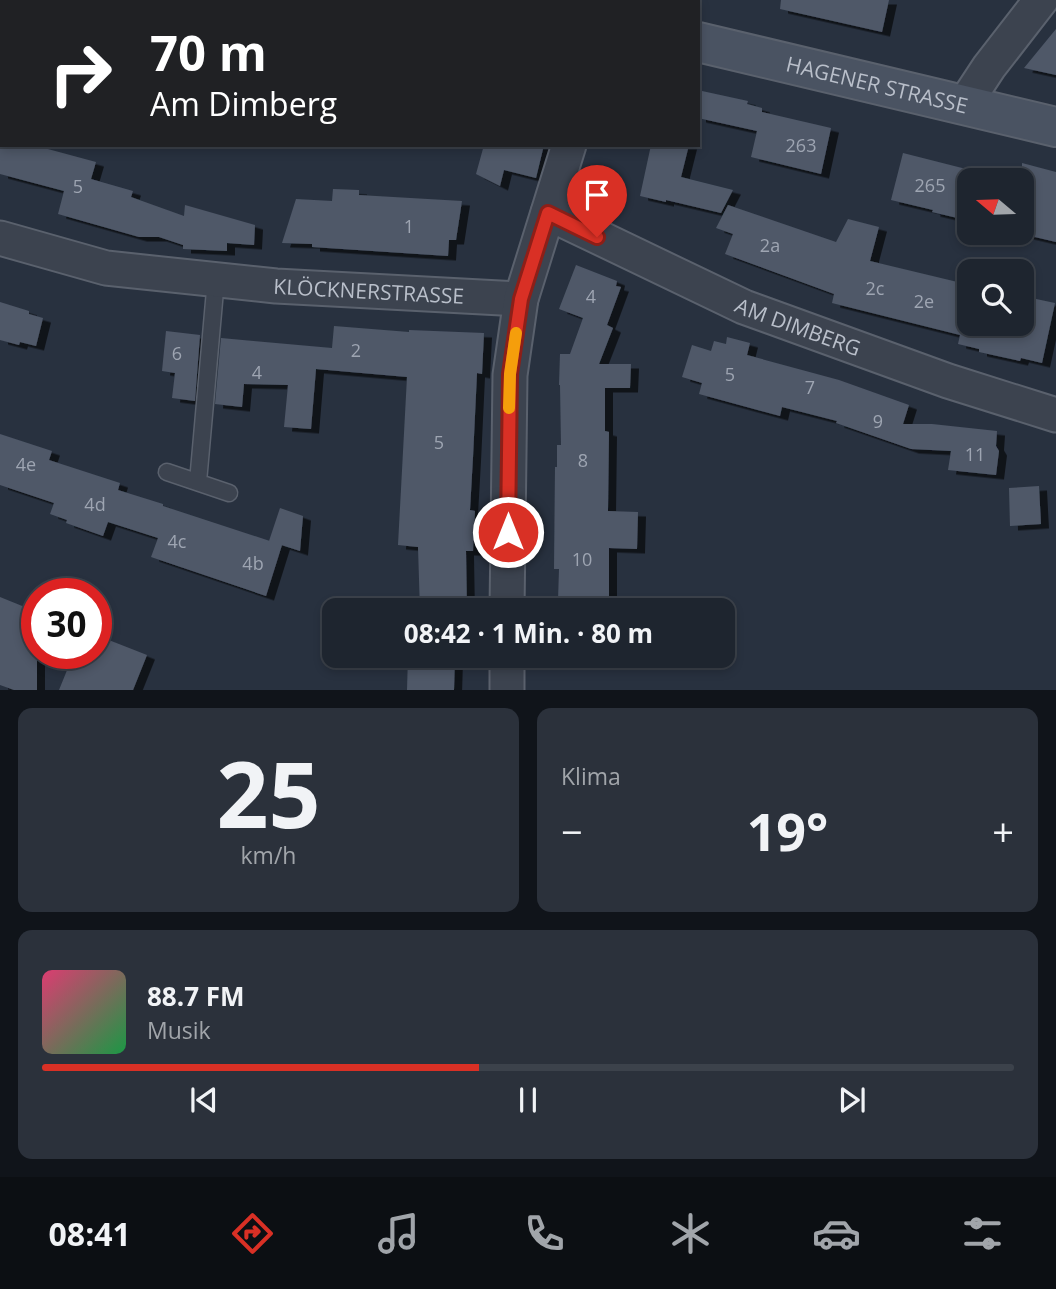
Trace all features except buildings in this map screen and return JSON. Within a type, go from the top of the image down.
[{"type":"main road","name":"HAGENER STRASSE","points":[[700,41],[1056,127]]},
{"type":"street","points":[[964,105],[989,67],[1041,0]]},
{"type":"street","points":[[508,598],[510,374],[521,299],[568,147]]},
{"type":"street","name":"AM DIMBERG","points":[[548,213],[744,307],[948,381],[1056,415]]},
{"type":"street","name":"KLÖCKNERSTRASSE","points":[[0,238],[106,268],[276,286],[521,299]]},
{"type":"street","points":[[507,668],[507,690]]},
{"type":"lane","points":[[198,482],[216,279]]},
{"type":"lane","points":[[167,472],[229,493]]},
{"type":"slow traffic","points":[[509,408],[510,374],[516,333]]},
{"type":"route","points":[[508,532],[510,374],[521,299],[548,213],[597,237]]}]
